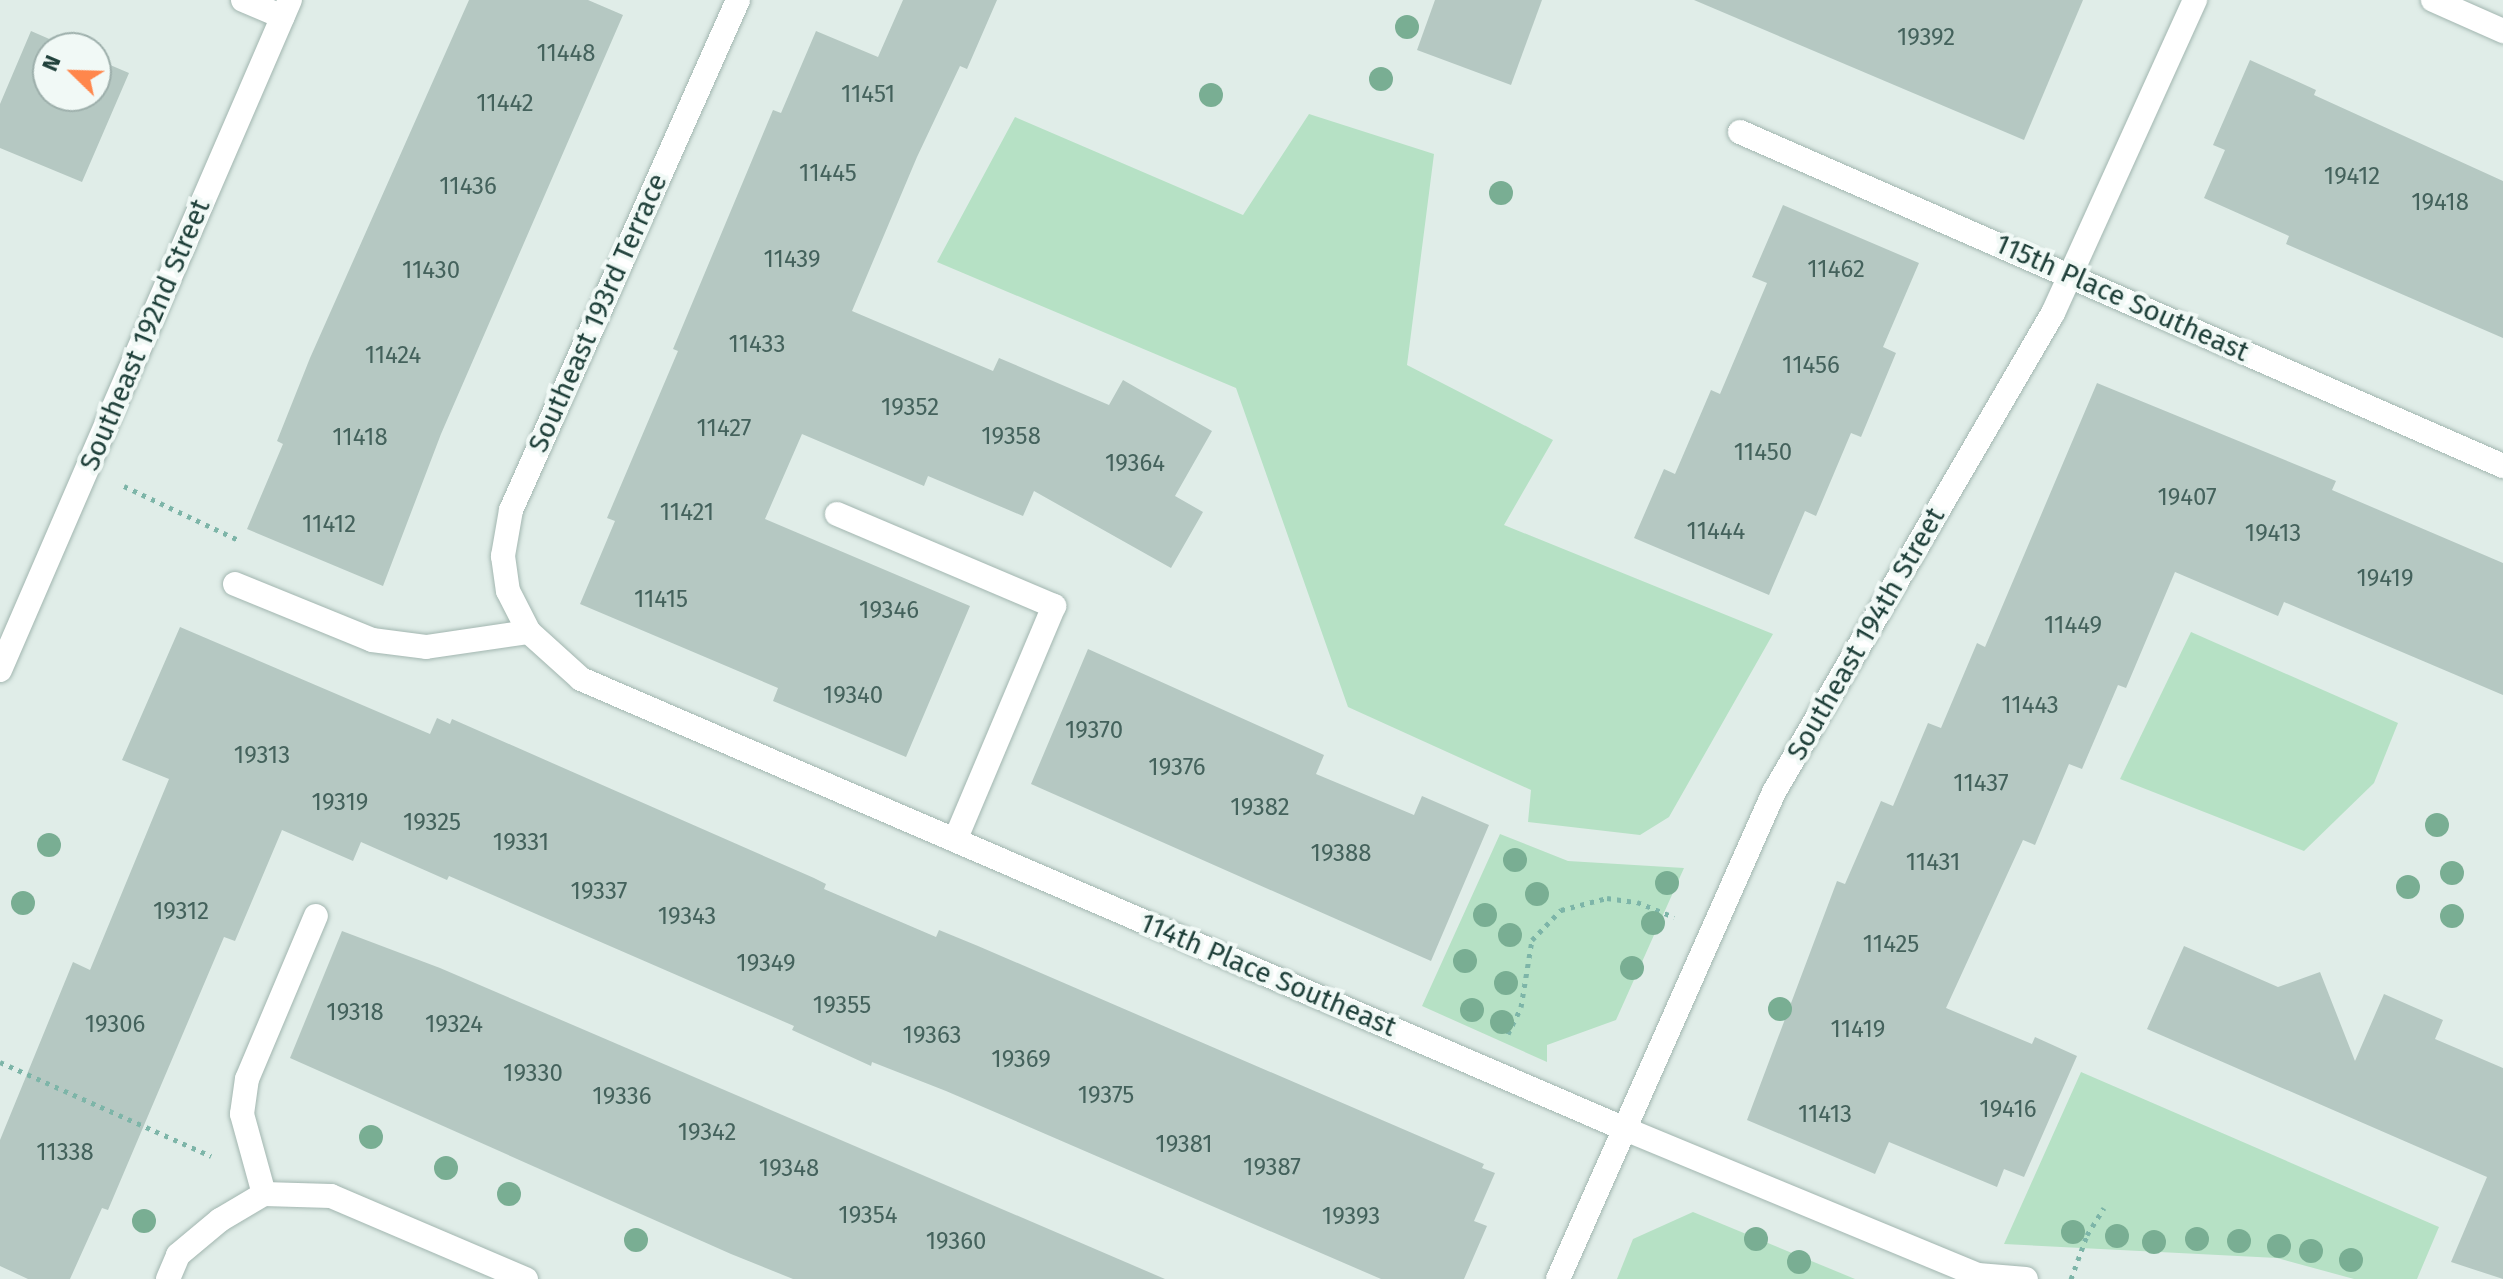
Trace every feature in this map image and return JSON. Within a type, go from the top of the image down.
[{"type":"street","points":[[243,0],[287,8]]},
{"type":"street","name":"Southeast 193rd Terrace","points":[[529,632],[508,591],[503,556],[511,510],[738,0]]},
{"type":"street","name":"Southeast 194th Street","points":[[1558,1279],[1774,792],[2070,275],[2195,0]]},
{"type":"street","points":[[2433,0],[2503,31]]},
{"type":"street","name":"Southeast 192nd Street","points":[[0,670],[287,8]]},
{"type":"street","name":"115th Place Southeast","points":[[1740,132],[2503,466]]},
{"type":"street","points":[[837,514],[1054,606],[955,840]]},
{"type":"street","points":[[238,586],[372,640],[426,647],[529,632]]},
{"type":"street","name":"114th Place Southeast","points":[[529,632],[581,679],[1625,1129],[1978,1275],[2026,1279]]},
{"type":"street","points":[[264,1194],[242,1114],[247,1079],[316,916]]},
{"type":"street","points":[[168,1279],[178,1255],[220,1220],[264,1194],[331,1196],[526,1279]]},
{"type":"path","points":[[87,469],[259,550],[238,586]]},
{"type":"path","points":[[1491,1071],[1521,1007],[1532,940],[1561,910],[1607,898],[1637,902],[1711,932]]},
{"type":"path","points":[[0,1062],[232,1165],[264,1194]]},
{"type":"path","points":[[2071,1279],[2087,1235],[2104,1208]]},
{"type":"green space","points":[[1309,114],[1434,154],[1407,365],[1553,440],[1504,525],[1773,634],[1669,817],[1640,835],[1528,822],[1531,790],[1348,707],[1236,388],[937,262],[1015,117],[1243,215]]},
{"type":"green space","points":[[2191,632],[2398,723],[2374,783],[2304,851],[2120,779]]},
{"type":"green space","points":[[1500,834],[1568,861],[1684,868],[1616,1020],[1547,1045],[1547,1062],[1422,1006]]},
{"type":"green space","points":[[2081,1072],[2439,1227],[2417,1279],[2354,1279],[2277,1258],[2004,1244]]},
{"type":"green space","points":[[1693,1212],[1855,1279],[1617,1279],[1633,1239]]},
{"type":"building","points":[[469,0],[588,0],[623,15],[441,434],[383,586],[247,529],[283,444],[277,441],[310,358]]},
{"type":"building","points":[[903,0],[997,0],[967,69],[960,66],[917,157],[852,311],[993,371],[999,358],[1109,405],[1123,380],[1212,431],[1175,496],[1203,512],[1171,568],[1034,491],[1023,516],[928,476],[924,486],[802,434],[765,519],[970,606],[906,757],[773,701],[778,688],[580,604],[615,521],[607,518],[678,351],[673,349],[773,110],[781,113],[816,31],[878,57]]},
{"type":"building","points":[[1435,0],[1542,0],[1511,85],[1417,50]]},
{"type":"building","points":[[1694,0],[2083,0],[2024,140]]},
{"type":"building","points":[[31,31],[32,112],[112,112],[112,66],[129,73],[82,182],[0,148],[0,104]]},
{"type":"building","points":[[2250,60],[2316,90],[2314,95],[2503,181],[2503,338],[2286,244],[2289,236],[2204,198],[2225,150],[2213,145]]},
{"type":"building","points":[[1783,205],[1919,263],[1883,347],[1896,353],[1861,437],[1851,433],[1816,516],[1805,511],[1769,595],[1634,538],[1664,469],[1675,474],[1711,390],[1720,394],[1767,283],[1752,277]]},
{"type":"building","points":[[2097,383],[2336,481],[2332,490],[2503,563],[2503,695],[2284,602],[2278,616],[2175,572],[2126,688],[2118,685],[2082,769],[2069,764],[2035,845],[2023,840],[1946,1008],[2032,1044],[2035,1037],[2077,1056],[2024,1177],[2004,1169],[1997,1187],[1889,1142],[1875,1174],[1747,1120],[1837,881],[1845,884],[1881,801],[1893,806],[1928,723],[1941,728],[1977,643],[1985,647]]},
{"type":"building","points":[[180,627],[430,734],[437,718],[450,724],[452,719],[814,878],[826,884],[824,889],[936,937],[939,930],[978,946],[1484,1164],[1482,1168],[1495,1173],[1474,1221],[1487,1226],[1464,1279],[1381,1279],[946,1091],[872,1062],[871,1066],[792,1030],[794,1026],[449,876],[447,880],[361,842],[353,861],[282,830],[235,941],[224,937],[108,1210],[102,1208],[70,1279],[28,1279],[0,1266],[0,1140],[73,962],[90,970],[169,779],[122,760]]},
{"type":"building","points":[[1088,649],[1324,755],[1316,774],[1414,815],[1422,796],[1489,825],[1431,961],[1031,784]]},
{"type":"building","points":[[342,931],[440,968],[1165,1279],[793,1279],[731,1254],[290,1058]]},
{"type":"building","points":[[2184,946],[2278,987],[2320,972],[2355,1061],[2384,994],[2443,1020],[2435,1039],[2503,1068],[2503,1279],[2451,1262],[2487,1177],[2147,1029]]}]
